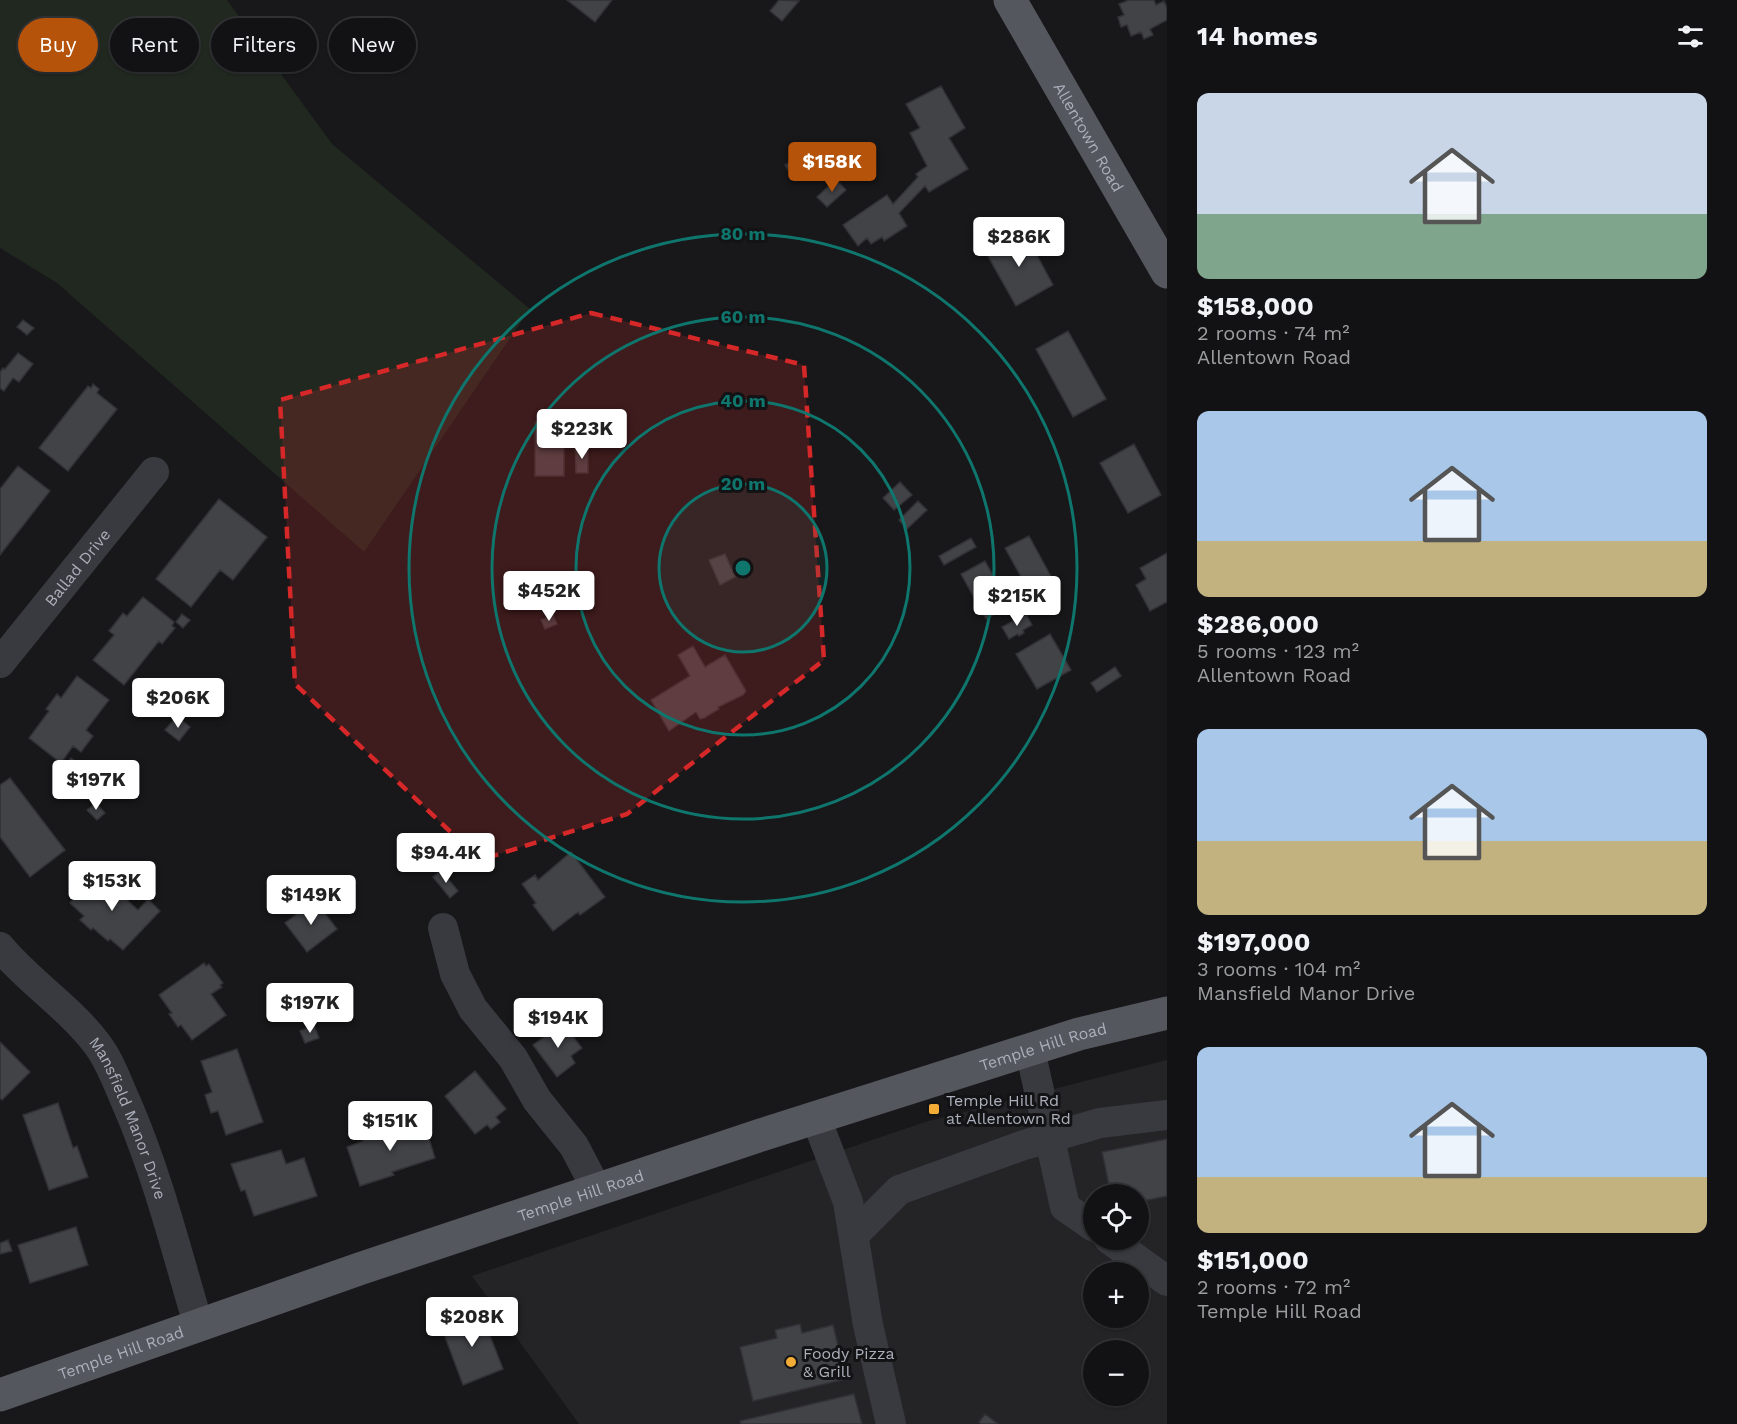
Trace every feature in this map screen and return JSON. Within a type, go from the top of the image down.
[{"type":"main road","name":"Allentown Road","points":[[1010,0],[1167,272]]},
{"type":"main road","name":"Temple Hill Road","points":[[0,1395],[198,1324],[816,1118],[1079,1035],[1167,1013]]},
{"type":"street","name":"Ballad Drive","points":[[0,663],[154,472]]},
{"type":"street","points":[[443,928],[455,974],[473,1009],[513,1058],[537,1100],[574,1146],[597,1190]]},
{"type":"street","name":"Mansfield Manor Drive","points":[[0,947],[98,1045],[114,1074],[140,1136],[198,1324]]},
{"type":"street","points":[[1030,1050],[1065,1207],[1083,1219]]},
{"type":"street","points":[[854,1235],[899,1190],[1100,1122],[1167,1115]]},
{"type":"street","points":[[816,1118],[848,1202],[868,1324],[891,1424]]},
{"type":"street","points":[[1124,1250],[1167,1281]]},
{"type":"highlighted area","points":[[591,313],[804,365],[824,660],[627,814],[480,860],[295,684],[280,400]]},
{"type":"shaded area","points":[[0,0],[227,0],[240,18],[211,18],[211,72],[280,72],[332,144],[530,309],[364,552],[57,283],[0,248]]},
{"type":"shaded area","points":[[1167,1060],[1167,1424],[579,1424],[472,1276],[925,1122]]},
{"type":"building","points":[[567,0],[612,0],[595,22]]},
{"type":"building","points":[[779,0],[799,1],[782,21],[770,11]]},
{"type":"building","points":[[1129,0],[1154,0],[1156,5],[1164,1],[1167,8],[1167,20],[1150,29],[1153,35],[1144,39],[1141,32],[1131,36],[1127,25],[1121,27],[1118,17],[1124,15],[1119,4]]},
{"type":"building","points":[[941,86],[965,128],[949,138],[968,169],[929,192],[925,186],[899,213],[907,226],[884,241],[882,237],[871,244],[867,238],[858,246],[843,225],[887,195],[893,204],[918,177],[916,174],[927,166],[910,133],[920,128],[906,104]]},
{"type":"building","points":[[812,148],[818,158],[791,175],[785,165]]},
{"type":"building","points":[[836,179],[846,190],[827,207],[817,197]]},
{"type":"building","points":[[1021,230],[1024,231],[1053,285],[1016,306],[985,251]]},
{"type":"building","points":[[23,320],[34,328],[27,335],[17,327]]},
{"type":"building","points":[[1068,331],[1106,399],[1073,417],[1036,349]]},
{"type":"building","points":[[18,353],[33,364],[19,382],[13,378],[4,391],[0,388],[0,372]]},
{"type":"building","points":[[93,384],[99,389],[97,393],[117,409],[68,471],[39,448],[88,386],[91,388]]},
{"type":"building","points":[[535,422],[564,423],[564,476],[535,476]]},
{"type":"building","points":[[1134,444],[1161,495],[1128,513],[1100,463]]},
{"type":"building","points":[[575,447],[588,447],[588,473],[576,473]]},
{"type":"building","points":[[18,466],[50,491],[0,555],[0,489]]},
{"type":"building","points":[[900,482],[912,495],[894,510],[883,498]]},
{"type":"building","points":[[219,499],[267,537],[233,580],[220,570],[191,607],[156,579]]},
{"type":"building","points":[[918,501],[927,510],[907,529],[899,520]]},
{"type":"building","points":[[1029,536],[1054,582],[1031,595],[1005,548]]},
{"type":"building","points":[[971,538],[976,547],[944,565],[939,556]]},
{"type":"building","points":[[1167,553],[1167,602],[1150,611],[1136,585],[1146,579],[1140,568]]},
{"type":"building","points":[[725,554],[735,577],[720,585],[709,560]]},
{"type":"building","points":[[985,561],[1010,606],[986,619],[961,574]]},
{"type":"building","points":[[143,597],[174,622],[172,626],[175,628],[162,644],[159,641],[124,685],[93,660],[114,635],[109,631],[123,613],[127,616]]},
{"type":"building","points":[[182,614],[190,620],[183,628],[176,622]]},
{"type":"building","points":[[1026,614],[1032,625],[1023,630],[1024,633],[1009,639],[1002,627]]},
{"type":"building","points":[[553,615],[557,624],[545,629],[541,620]]},
{"type":"building","points":[[1050,634],[1071,670],[1037,689],[1016,654]]},
{"type":"building","points":[[693,646],[705,667],[725,655],[746,691],[704,718],[700,719],[696,712],[669,731],[651,700],[690,676],[678,655]]},
{"type":"building","points":[[1115,667],[1121,676],[1097,692],[1091,683]]},
{"type":"building","points":[[77,676],[109,700],[86,730],[93,736],[81,752],[73,746],[61,763],[29,738],[49,711],[46,709],[57,694],[61,698]]},
{"type":"building","points":[[177,716],[190,727],[179,741],[165,730]]},
{"type":"building","points":[[71,758],[85,768],[80,774],[86,779],[80,787],[60,773]]},
{"type":"building","points":[[10,778],[65,850],[30,877],[0,837],[0,785]]},
{"type":"building","points":[[96,803],[105,813],[97,820],[87,810]]},
{"type":"building","points":[[571,852],[605,897],[580,915],[578,912],[553,931],[533,905],[536,903],[522,884],[535,875],[538,880]]},
{"type":"building","points":[[441,870],[458,891],[450,898],[433,877]]},
{"type":"building","points":[[98,873],[138,910],[148,899],[160,911],[123,950],[93,928],[91,930],[80,920],[84,916],[70,903]]},
{"type":"building","points":[[315,900],[337,929],[307,952],[285,923]]},
{"type":"building","points":[[204,963],[206,966],[209,964],[223,983],[220,985],[222,987],[211,994],[226,1015],[192,1040],[181,1025],[178,1027],[169,1014],[172,1013],[159,995]]},
{"type":"building","points":[[563,1023],[582,1048],[571,1056],[575,1063],[557,1077],[533,1045]]},
{"type":"building","points":[[314,1025],[319,1038],[305,1043],[300,1031]]},
{"type":"building","points":[[0,1042],[30,1072],[2,1100],[0,1098]]},
{"type":"building","points":[[237,1049],[263,1122],[226,1135],[218,1111],[211,1113],[205,1095],[212,1092],[201,1061]]},
{"type":"building","points":[[475,1071],[506,1109],[496,1117],[500,1122],[491,1129],[487,1125],[475,1134],[445,1096]]},
{"type":"building","points":[[58,1103],[73,1148],[77,1146],[88,1177],[49,1190],[23,1115]]},
{"type":"building","points":[[424,1122],[435,1158],[392,1172],[394,1175],[360,1186],[347,1147],[363,1141],[362,1136]]},
{"type":"building","points":[[1167,1139],[1167,1196],[1149,1200],[1149,1184],[1109,1184],[1102,1152]]},
{"type":"building","points":[[281,1150],[286,1164],[304,1158],[317,1196],[254,1216],[245,1190],[241,1191],[231,1164]]},
{"type":"building","points":[[76,1227],[88,1265],[30,1283],[18,1245]]},
{"type":"building","points":[[8,1240],[12,1251],[0,1254],[0,1243]]},
{"type":"building","points":[[480,1310],[503,1369],[463,1385],[441,1326]]},
{"type":"building","points":[[800,1324],[802,1333],[833,1325],[846,1379],[753,1401],[740,1347],[777,1338],[775,1330]]},
{"type":"building","points":[[854,1394],[862,1424],[741,1424],[740,1421]]},
{"type":"building","points":[[985,1414],[998,1424],[981,1424],[979,1422]]},
{"type":"place","name":"Temple Hill Rd at Allentown Rd","points":[[934,1109]]},
{"type":"place","name":"Foody Pizza & Grill","points":[[791,1362]]}]
